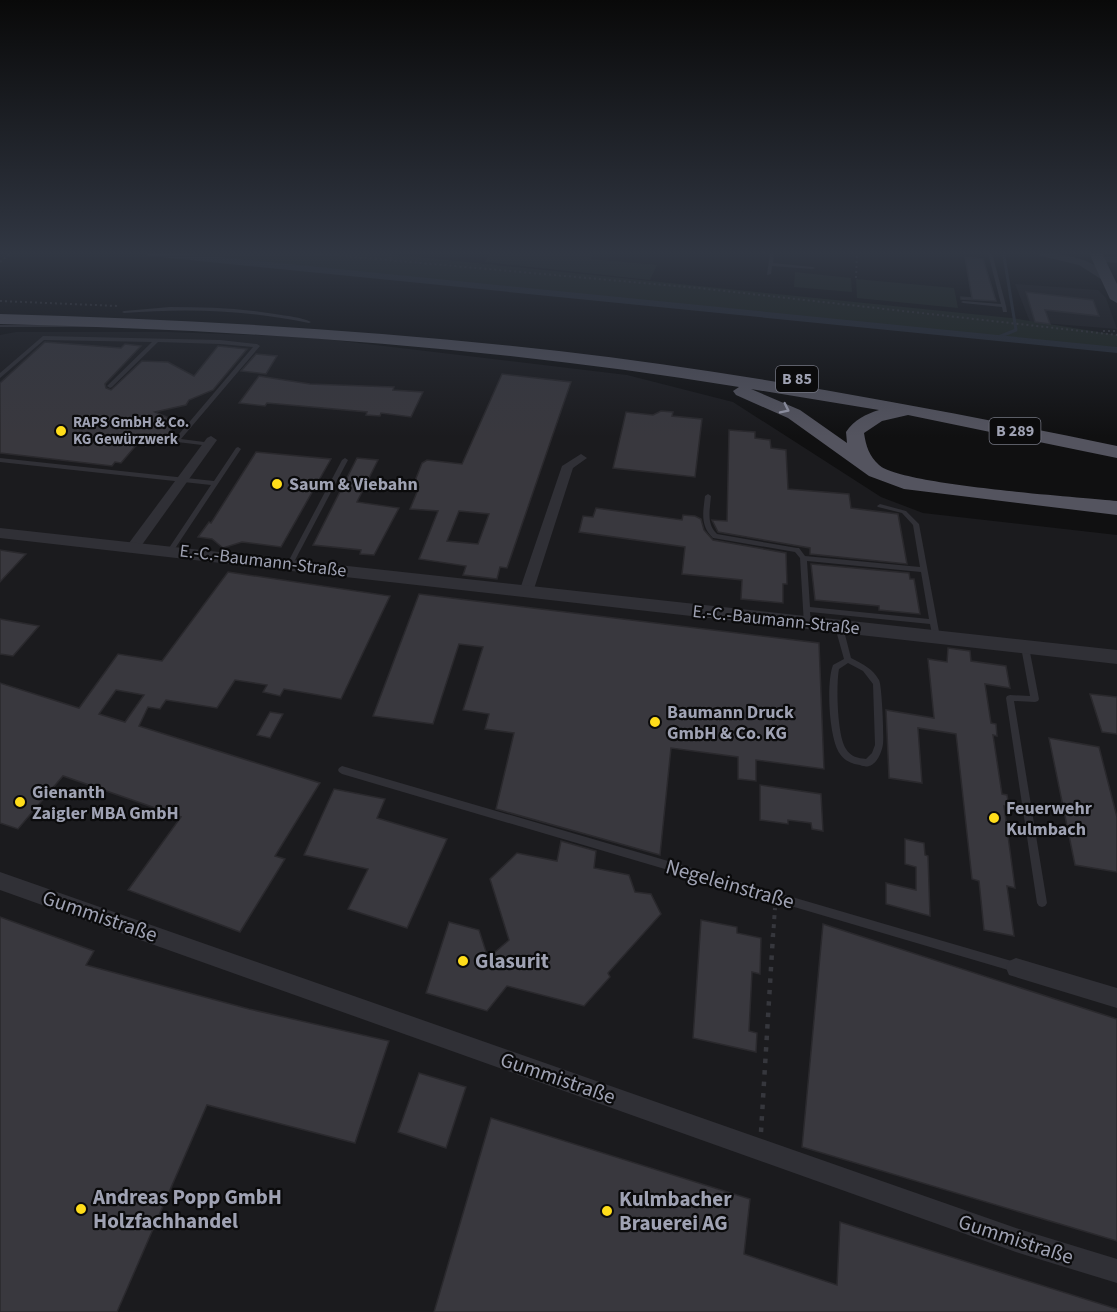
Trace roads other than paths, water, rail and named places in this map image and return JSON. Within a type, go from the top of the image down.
[{"type":"highway","name":"B 85","points":[[197,314],[309,322],[575,347],[768,374],[971,410],[1117,441]]},
{"type":"highway","points":[[0,319],[139,322],[332,332],[451,343],[692,372],[768,401],[794,414],[876,472],[911,485],[938,490],[1117,508]]},
{"type":"highway","name":"B 289","points":[[692,372],[913,411],[1117,452]]},
{"type":"highway","points":[[876,472],[857,450],[855,432],[864,423],[877,416],[913,411]]},
{"type":"street","points":[[134,546],[210,442]]},
{"type":"street","points":[[526,592],[568,466],[581,458]]},
{"type":"street","name":"E.-C.-Baumann-Straße","points":[[0,533],[134,546],[526,592],[806,616],[839,627],[934,630],[1025,647],[1117,657]]},
{"type":"street","name":"Gummistraße","points":[[0,881],[1019,1241],[1117,1270]]},
{"type":"street","name":"Negeleinstraße","points":[[1016,968],[1117,998]]},
{"type":"lane","points":[[0,326],[91,328],[139,322]]},
{"type":"lane","points":[[0,376],[43,338],[257,346],[177,440],[210,442]]},
{"type":"lane","points":[[110,386],[156,341]]},
{"type":"lane","points":[[171,551],[238,449]]},
{"type":"lane","points":[[0,460],[215,483]]},
{"type":"lane","points":[[290,564],[345,460]]},
{"type":"lane","points":[[708,496],[707,526],[708,531],[715,536],[790,546],[797,550],[803,558],[806,616],[934,630],[916,524],[904,512],[880,506]]},
{"type":"lane","points":[[803,558],[923,570]]},
{"type":"lane","points":[[839,627],[848,660],[866,669],[877,683],[879,745],[876,755],[868,763],[851,760],[841,751],[837,741],[834,675],[836,667],[848,660]]},
{"type":"lane","points":[[1025,647],[1035,699],[1010,698],[1042,903]]},
{"type":"lane","name":"Negeleinstraße","points":[[342,770],[1016,968]]},
{"type":"waterway","points":[[760,314],[1117,350]]},
{"type":"waterway","points":[[996,338],[1016,330],[1013,314]]},
{"type":"place","name":"RAPS GmbH & Co. KG Gewürzwerk","points":[[61,431]]},
{"type":"place","name":"Saum & Viebahn","points":[[277,484]]},
{"type":"place","name":"Baumann Druck GmbH & Co. KG","points":[[655,722]]},
{"type":"place","name":"Gienanth Zaigler MBA GmbH","points":[[20,802]]},
{"type":"place","name":"Feuerwehr Kulmbach","points":[[994,818]]},
{"type":"place","name":"Glasurit","points":[[463,961]]},
{"type":"place","name":"Andreas Popp GmbH Holzfachhandel","points":[[81,1209]]},
{"type":"place","name":"Kulmbacher Brauerei AG","points":[[607,1211]]}]
